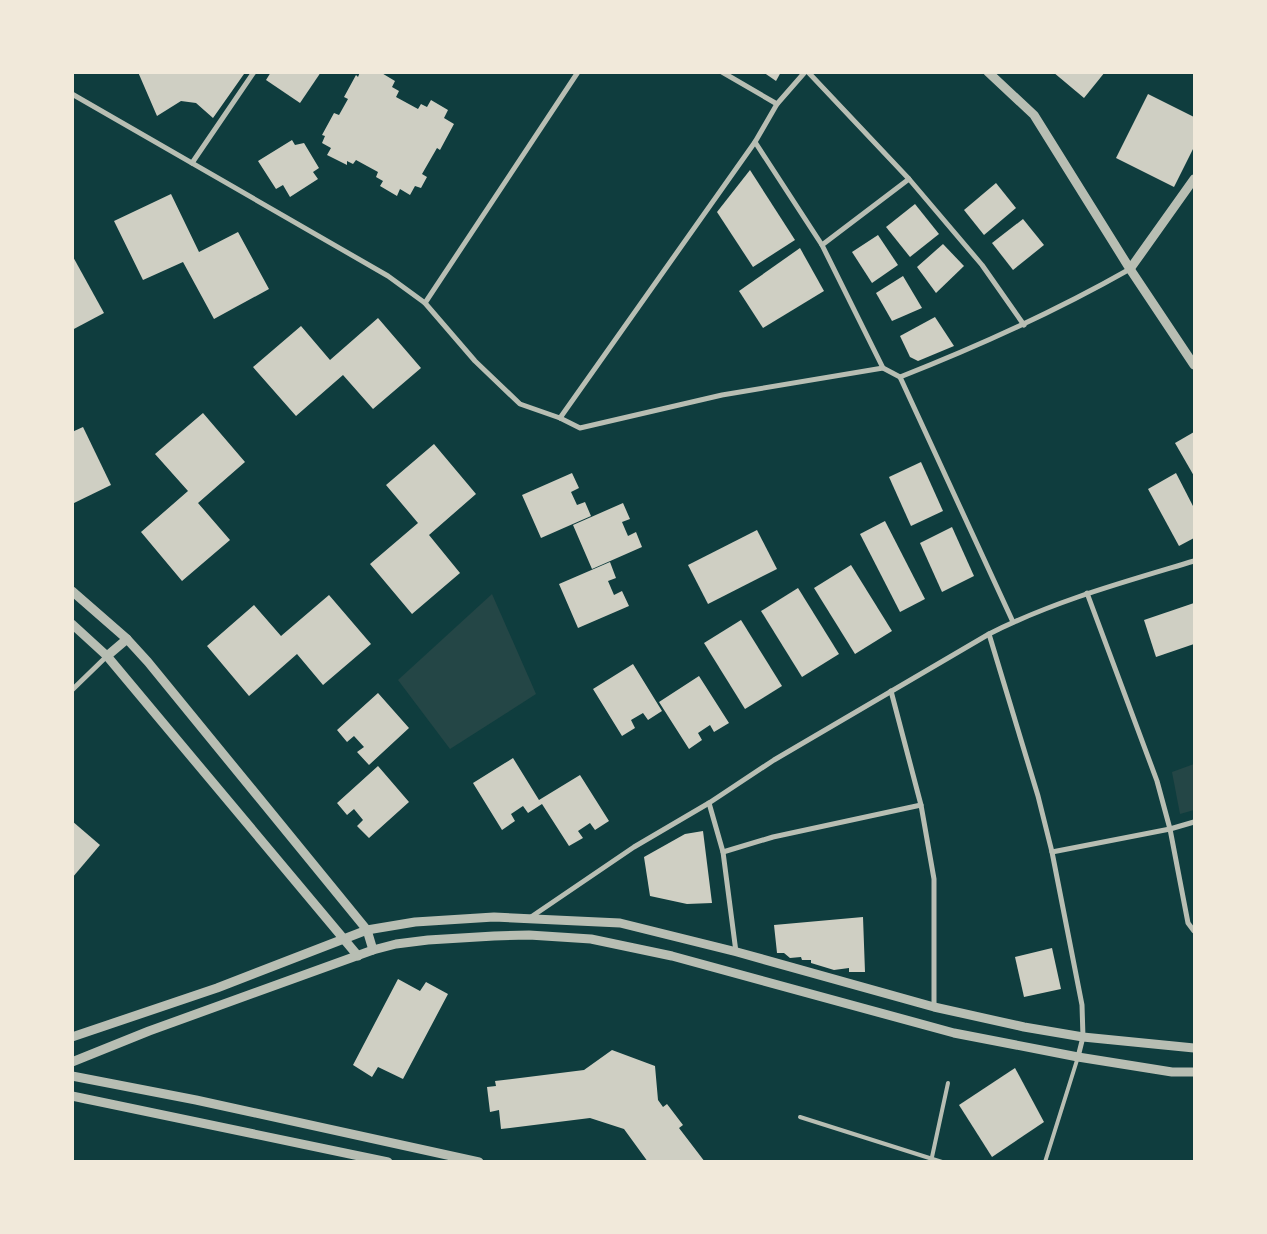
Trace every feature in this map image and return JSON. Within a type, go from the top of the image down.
[{"type":"street","points":[[192,163],[254,72]]},
{"type":"street","points":[[426,303],[578,72]]},
{"type":"street","points":[[722,72],[777,104]]},
{"type":"street","points":[[560,418],[755,142],[777,104],[806,72],[909,179],[982,265],[1024,325]]},
{"type":"street","points":[[988,72],[1034,115],[1130,269],[1194,365]]},
{"type":"street","points":[[72,94],[388,276],[426,303],[475,360],[520,404],[560,418],[580,428],[722,395],[883,368]]},
{"type":"street","points":[[755,142],[822,245],[883,368],[900,377],[1013,622]]},
{"type":"street","points":[[822,245],[909,179]]},
{"type":"street","points":[[900,377],[1024,325],[1130,269],[1194,179]]},
{"type":"street","points":[[529,936],[531,918],[634,847],[709,803],[774,760],[989,634],[1013,622],[1088,593],[1194,561]]},
{"type":"street","points":[[72,591],[127,639],[367,930],[373,950]]},
{"type":"street","points":[[1088,593],[1157,781],[1170,830],[1188,923],[1194,931]]},
{"type":"street","points":[[72,624],[106,656],[345,938],[358,956]]},
{"type":"street","points":[[989,634],[1038,796],[1052,852],[1082,1005],[1083,1037],[1078,1057]]},
{"type":"street","points":[[72,690],[106,656],[127,639]]},
{"type":"street","points":[[891,691],[921,805],[934,879],[934,1007]]},
{"type":"street","points":[[709,803],[723,852],[737,952]]},
{"type":"street","points":[[723,852],[773,837],[921,805]]},
{"type":"street","points":[[1052,852],[1170,830],[1194,822]]},
{"type":"street","points":[[72,1037],[217,988],[367,930],[415,922],[494,917],[620,924],[737,952],[934,1007],[1083,1037],[1194,1048]]},
{"type":"street","points":[[72,1062],[148,1031],[373,950],[396,944],[428,940],[529,936],[591,939],[672,956],[954,1033],[1078,1057],[1172,1072],[1194,1072]]},
{"type":"street","points":[[72,1076],[196,1100],[479,1162]]},
{"type":"street","points":[[72,1096],[388,1162]]},
{"type":"lane","points":[[1045,1162],[1078,1057]]},
{"type":"lane","points":[[932,1157],[948,1083]]},
{"type":"lane","points":[[800,1117],[932,1157],[942,1162]]},
{"type":"shaded area","points":[[492,594],[536,694],[450,749],[398,680]]},
{"type":"shaded area","points":[[1194,764],[1194,810],[1180,814],[1172,772]]},
{"type":"building","points":[[138,72],[242,72],[244,74],[213,118],[196,103],[181,101],[157,116]]},
{"type":"building","points":[[271,72],[321,72],[300,103],[266,80]]},
{"type":"building","points":[[360,72],[375,74],[380,72],[395,81],[392,87],[399,91],[396,97],[418,109],[421,104],[427,107],[431,100],[448,110],[444,118],[454,124],[440,150],[437,148],[422,174],[427,177],[421,188],[415,186],[410,195],[400,189],[397,196],[380,186],[383,181],[376,177],[378,172],[356,160],[353,164],[347,161],[347,165],[327,155],[331,148],[322,143],[325,136],[322,135],[334,113],[339,115],[348,99],[344,97],[356,75],[358,77]]},
{"type":"building","points":[[763,72],[781,72],[776,81]]},
{"type":"building","points":[[1053,72],[1105,72],[1084,98]]},
{"type":"building","points":[[1148,94],[1194,117],[1194,147],[1174,187],[1116,158]]},
{"type":"building","points":[[292,140],[295,145],[304,143],[319,168],[313,172],[318,179],[290,197],[283,185],[276,189],[258,161]]},
{"type":"building","points":[[750,170],[795,240],[753,267],[717,212]]},
{"type":"building","points":[[996,183],[1016,208],[984,235],[964,210]]},
{"type":"building","points":[[171,194],[199,252],[238,232],[269,289],[214,319],[183,262],[143,280],[114,221]]},
{"type":"building","points":[[915,204],[939,234],[910,257],[886,227]]},
{"type":"building","points":[[1023,219],[1044,245],[1013,270],[992,243]]},
{"type":"building","points":[[878,235],[898,265],[872,283],[852,252]]},
{"type":"building","points":[[943,244],[964,266],[936,293],[917,267]]},
{"type":"building","points":[[800,248],[824,291],[763,328],[739,291]]},
{"type":"building","points":[[72,255],[104,313],[72,330]]},
{"type":"building","points":[[903,276],[922,308],[892,321],[876,293]]},
{"type":"building","points":[[935,317],[954,346],[918,361],[910,357],[900,336]]},
{"type":"building","points":[[378,318],[421,368],[373,409],[343,375],[296,416],[253,367],[301,326],[330,360]]},
{"type":"building","points":[[203,413],[245,462],[198,503],[230,540],[182,581],[141,532],[188,491],[155,454]]},
{"type":"building","points":[[83,427],[111,485],[72,504],[72,432]]},
{"type":"building","points":[[1194,432],[1194,476],[1175,443]]},
{"type":"building","points":[[434,444],[476,494],[429,535],[460,573],[412,614],[370,564],[418,523],[386,485]]},
{"type":"building","points":[[921,462],[943,511],[911,526],[889,477]]},
{"type":"building","points":[[572,473],[579,488],[571,492],[577,505],[585,502],[591,516],[541,538],[522,495]]},
{"type":"building","points":[[1176,473],[1194,508],[1194,538],[1179,546],[1148,489]]},
{"type":"building","points":[[623,503],[630,519],[622,522],[628,536],[636,532],[642,547],[592,569],[573,525]]},
{"type":"building","points":[[885,521],[925,599],[900,612],[860,534]]},
{"type":"building","points":[[952,527],[974,576],[942,592],[920,543]]},
{"type":"building","points":[[757,530],[777,569],[708,604],[688,565]]},
{"type":"building","points":[[610,562],[616,578],[608,581],[614,595],[622,591],[629,606],[578,628],[559,584]]},
{"type":"building","points":[[851,565],[892,631],[855,654],[814,588]]},
{"type":"building","points":[[798,588],[839,654],[802,677],[761,611]]},
{"type":"building","points":[[329,595],[371,644],[323,685],[297,654],[249,696],[207,646],[254,605],[281,636]]},
{"type":"building","points":[[1194,603],[1194,644],[1156,657],[1144,620]]},
{"type":"building","points":[[741,620],[782,686],[745,709],[704,643]]},
{"type":"building","points":[[633,664],[662,711],[648,720],[643,713],[631,720],[635,728],[622,736],[593,689]]},
{"type":"building","points":[[699,676],[729,723],[714,732],[710,725],[698,733],[702,740],[689,749],[659,702]]},
{"type":"building","points":[[378,693],[409,728],[369,765],[357,752],[364,747],[354,736],[347,742],[337,730]]},
{"type":"building","points":[[513,758],[539,800],[580,775],[609,821],[595,830],[590,823],[578,831],[583,838],[569,846],[542,804],[528,813],[523,806],[511,814],[515,821],[502,830],[473,783]]},
{"type":"building","points":[[378,766],[409,802],[369,838],[357,826],[363,820],[354,809],[347,815],[337,803]]},
{"type":"building","points":[[72,821],[100,845],[72,878]]},
{"type":"building","points":[[703,831],[712,903],[687,904],[650,896],[644,857],[685,834]]},
{"type":"building","points":[[863,917],[865,972],[849,972],[849,968],[834,970],[811,963],[811,960],[802,960],[801,957],[790,958],[784,953],[777,953],[774,925]]},
{"type":"building","points":[[1052,948],[1061,989],[1024,997],[1015,957]]},
{"type":"building","points":[[398,979],[420,991],[426,982],[448,994],[403,1079],[378,1067],[372,1077],[353,1065]]},
{"type":"building","points":[[612,1050],[655,1066],[658,1100],[663,1107],[667,1104],[683,1125],[679,1128],[705,1162],[648,1162],[624,1129],[590,1118],[501,1129],[499,1110],[490,1112],[487,1087],[496,1086],[495,1081],[584,1070]]},
{"type":"building","points":[[1015,1068],[1044,1122],[992,1157],[959,1105]]}]
